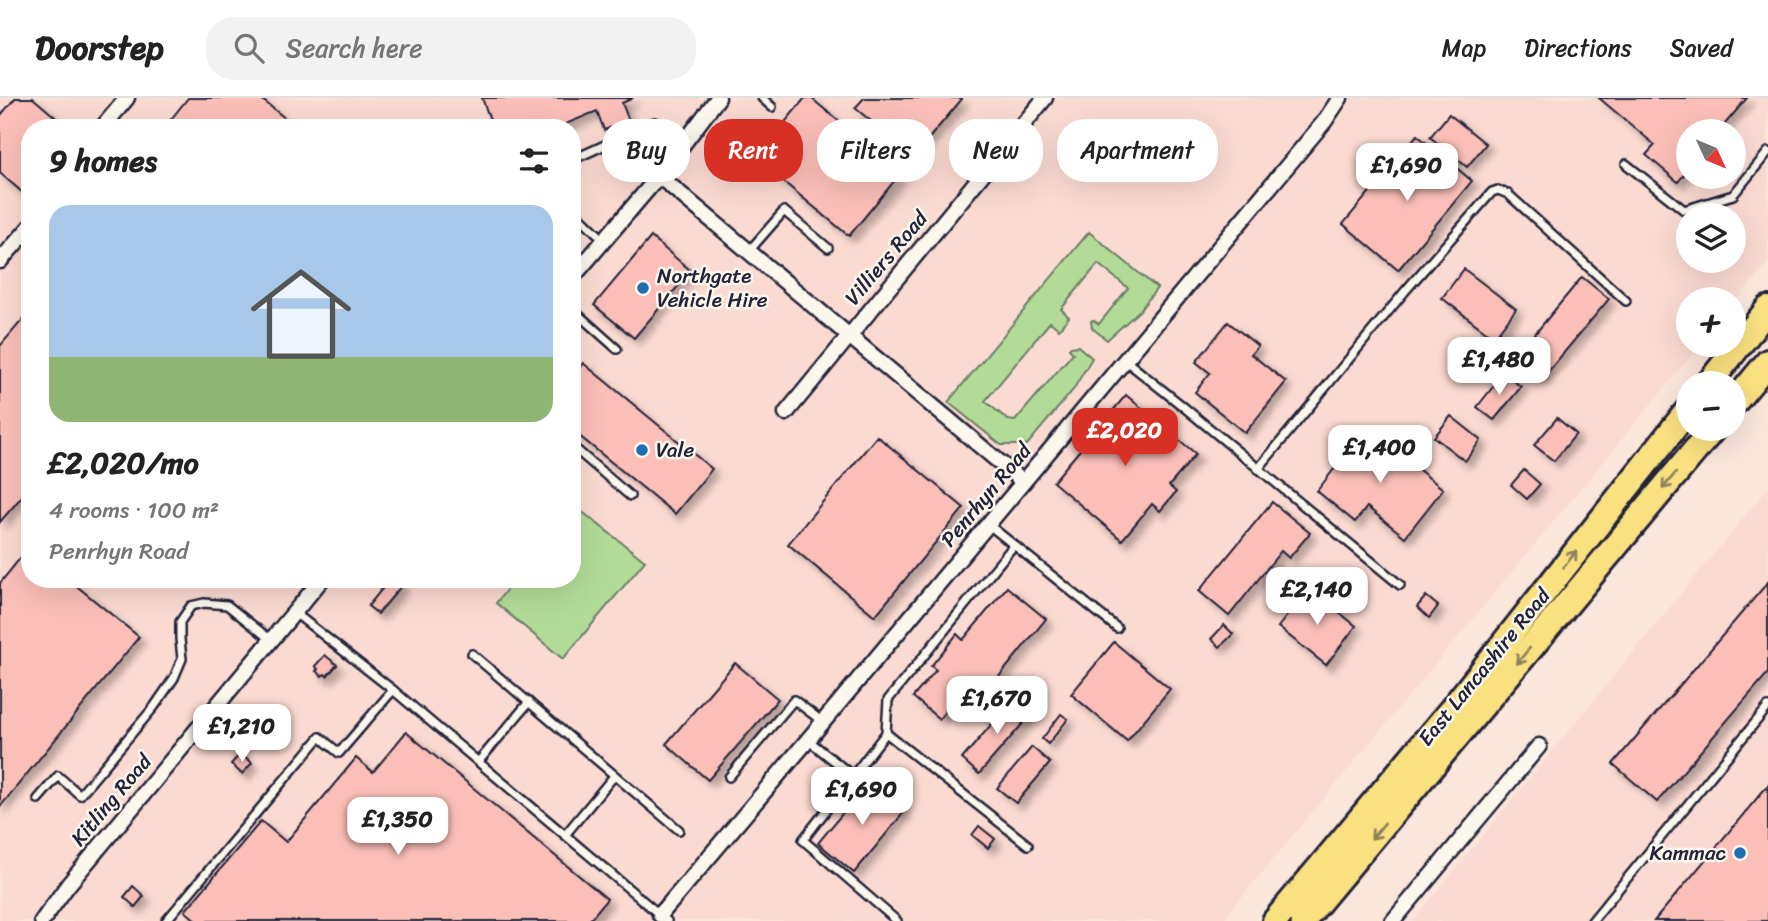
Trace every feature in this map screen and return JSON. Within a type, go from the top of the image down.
[{"type":"highway","points":[[1719,371],[1765,314]]},
{"type":"highway","points":[[1746,389],[1768,362]]},
{"type":"highway","name":"East Lancashire Road","points":[[1275,921],[1451,709],[1676,425]]},
{"type":"highway","name":"East Lancashire Road","points":[[1303,921],[1703,441]]},
{"type":"street","points":[[110,119],[127,98]]},
{"type":"street","points":[[690,135],[718,98]]},
{"type":"street","name":"Penrhyn Road","points":[[664,918],[808,740],[1324,122],[1340,98]]},
{"type":"street","name":"Villiers Road","points":[[786,413],[1043,99]]},
{"type":"street","points":[[581,268],[654,182]]},
{"type":"street","points":[[666,182],[1023,482]]},
{"type":"street","points":[[0,261],[21,237]]},
{"type":"street","name":"Kitling Road","points":[[42,921],[68,885],[315,588]]},
{"type":"street","points":[[1393,921],[1539,746]]},
{"type":"lane","points":[[762,98],[772,107]]},
{"type":"lane","points":[[581,156],[602,146]]},
{"type":"lane","points":[[1626,164],[1684,210],[1733,195],[1768,152]]},
{"type":"lane","points":[[1258,469],[1406,290],[1492,192],[1498,190],[1508,194],[1626,301]]},
{"type":"lane","points":[[749,251],[783,211],[828,248]]},
{"type":"lane","points":[[581,217],[605,240]]},
{"type":"lane","points":[[581,317],[617,349]]},
{"type":"lane","points":[[1126,361],[1400,585]]},
{"type":"lane","points":[[581,454],[630,496]]},
{"type":"lane","points":[[989,524],[1117,628]]},
{"type":"lane","points":[[897,921],[803,840],[886,733],[888,700],[1014,545]]},
{"type":"lane","points":[[38,799],[58,776],[80,795],[154,707],[174,678],[182,659],[180,622],[191,606],[204,603],[227,606],[271,640]]},
{"type":"lane","points":[[295,613],[479,761],[664,918]]},
{"type":"lane","points":[[472,654],[679,830]]},
{"type":"lane","points":[[166,921],[320,737],[339,753],[393,690]]},
{"type":"lane","points":[[729,777],[794,700],[823,722]]},
{"type":"lane","points":[[479,761],[529,702]]},
{"type":"lane","points":[[1591,921],[1768,707]]},
{"type":"lane","points":[[886,733],[1028,845]]},
{"type":"lane","points":[[808,740],[853,776]]},
{"type":"lane","points":[[565,835],[614,776]]},
{"type":"shaded area","points":[[0,98],[1768,98],[1768,262],[1746,289],[1676,287],[1676,357],[1690,357],[1222,921],[0,921]]},
{"type":"shaded area","points":[[1768,488],[1768,921],[1413,921]]},
{"type":"green space","points":[[1089,232],[1157,288],[1140,310],[1107,340],[1092,328],[1091,321],[1099,324],[1128,288],[1098,264],[1061,309],[1069,317],[1059,329],[1050,322],[985,401],[1008,420],[1015,421],[1073,353],[1069,349],[1071,347],[1078,346],[1092,358],[1073,390],[1027,445],[1001,445],[948,402]]},
{"type":"green space","points":[[581,511],[645,561],[563,659],[496,603],[508,588],[581,588]]},
{"type":"building","points":[[15,98],[33,98],[58,119],[21,119],[21,191],[0,173],[0,116]]},
{"type":"building","points":[[188,98],[260,98],[286,119],[171,119]]},
{"type":"building","points":[[482,98],[633,98],[622,103],[628,119],[602,119],[602,125],[597,111],[578,119],[490,119]]},
{"type":"building","points":[[805,98],[811,98],[836,119],[817,119],[817,182],[894,182],[849,236],[784,182],[803,182],[803,119],[788,119]]},
{"type":"building","points":[[864,98],[962,99],[935,131],[935,119],[869,119],[855,108]]},
{"type":"building","points":[[1599,98],[1747,98],[1729,119],[1676,119],[1676,180],[1646,155],[1655,145]]},
{"type":"building","points":[[1449,114],[1486,144],[1467,167],[1430,137]]},
{"type":"building","points":[[1417,135],[1472,181],[1398,270],[1343,224]]},
{"type":"building","name":"Northgate Vehicle Hire","points":[[651,237],[691,271],[634,338],[594,305]]},
{"type":"building","points":[[1464,269],[1516,309],[1494,338],[1442,298]]},
{"type":"building","points":[[1582,277],[1609,299],[1541,380],[1515,358]]},
{"type":"building","points":[[21,322],[21,498],[0,522],[0,346]]},
{"type":"building","points":[[1228,322],[1258,346],[1251,354],[1286,382],[1245,433],[1195,392],[1210,373],[1196,362]]},
{"type":"building","name":"Vale","points":[[583,363],[712,469],[675,514],[581,437]]},
{"type":"building","points":[[1504,373],[1521,387],[1494,420],[1477,407]]},
{"type":"building","points":[[1126,395],[1196,454],[1169,486],[1176,492],[1160,511],[1152,504],[1122,540],[1053,482]]},
{"type":"building","points":[[1451,416],[1481,440],[1465,461],[1434,437]]},
{"type":"building","points":[[1557,418],[1576,434],[1554,461],[1534,445]]},
{"type":"building","points":[[1366,428],[1443,489],[1405,537],[1367,507],[1355,522],[1317,491]]},
{"type":"building","points":[[877,436],[964,508],[875,616],[788,544]]},
{"type":"building","points":[[1524,470],[1540,484],[1527,499],[1511,485]]},
{"type":"building","points":[[1272,502],[1310,533],[1289,558],[1281,551],[1229,616],[1199,591]]},
{"type":"building","points":[[21,557],[21,588],[79,588],[139,637],[0,807],[0,583]]},
{"type":"building","points":[[1768,582],[1768,673],[1657,802],[1613,764]]},
{"type":"building","points":[[1007,587],[1046,619],[971,711],[956,699],[939,719],[913,697],[936,670],[931,666],[957,634],[963,640]]},
{"type":"building","points":[[383,588],[400,588],[378,614],[368,606]]},
{"type":"building","points":[[1309,588],[1356,626],[1326,665],[1278,627]]},
{"type":"building","points":[[1426,596],[1438,606],[1429,618],[1417,607]]},
{"type":"building","points":[[1224,625],[1233,634],[1220,647],[1211,639]]},
{"type":"building","points":[[1114,642],[1170,689],[1127,741],[1071,694]]},
{"type":"building","points":[[325,655],[337,665],[327,676],[322,676],[315,666]]},
{"type":"building","points":[[735,663],[778,699],[708,780],[666,744]]},
{"type":"building","points":[[1014,698],[1032,713],[979,774],[962,759]]},
{"type":"building","points":[[1061,714],[1068,719],[1048,744],[1042,739]]},
{"type":"building","points":[[406,732],[607,899],[589,921],[197,921],[185,911],[261,821],[286,842],[356,758],[373,772]]},
{"type":"building","points":[[1032,747],[1050,763],[1016,803],[997,788]]},
{"type":"building","points":[[241,753],[252,763],[242,774],[231,764]]},
{"type":"building","points":[[869,781],[905,811],[854,873],[818,843]]},
{"type":"building","name":"Kammac","points":[[1768,785],[1768,921],[1654,921]]},
{"type":"building","points":[[979,826],[995,839],[988,848],[972,835]]},
{"type":"building","points":[[133,886],[144,896],[135,907],[124,897]]},
{"type":"place","name":"Northgate Vehicle Hire","points":[[643,288]]},
{"type":"place","name":"Vale","points":[[642,450]]},
{"type":"place","name":"Kammac","points":[[1740,853]]}]
